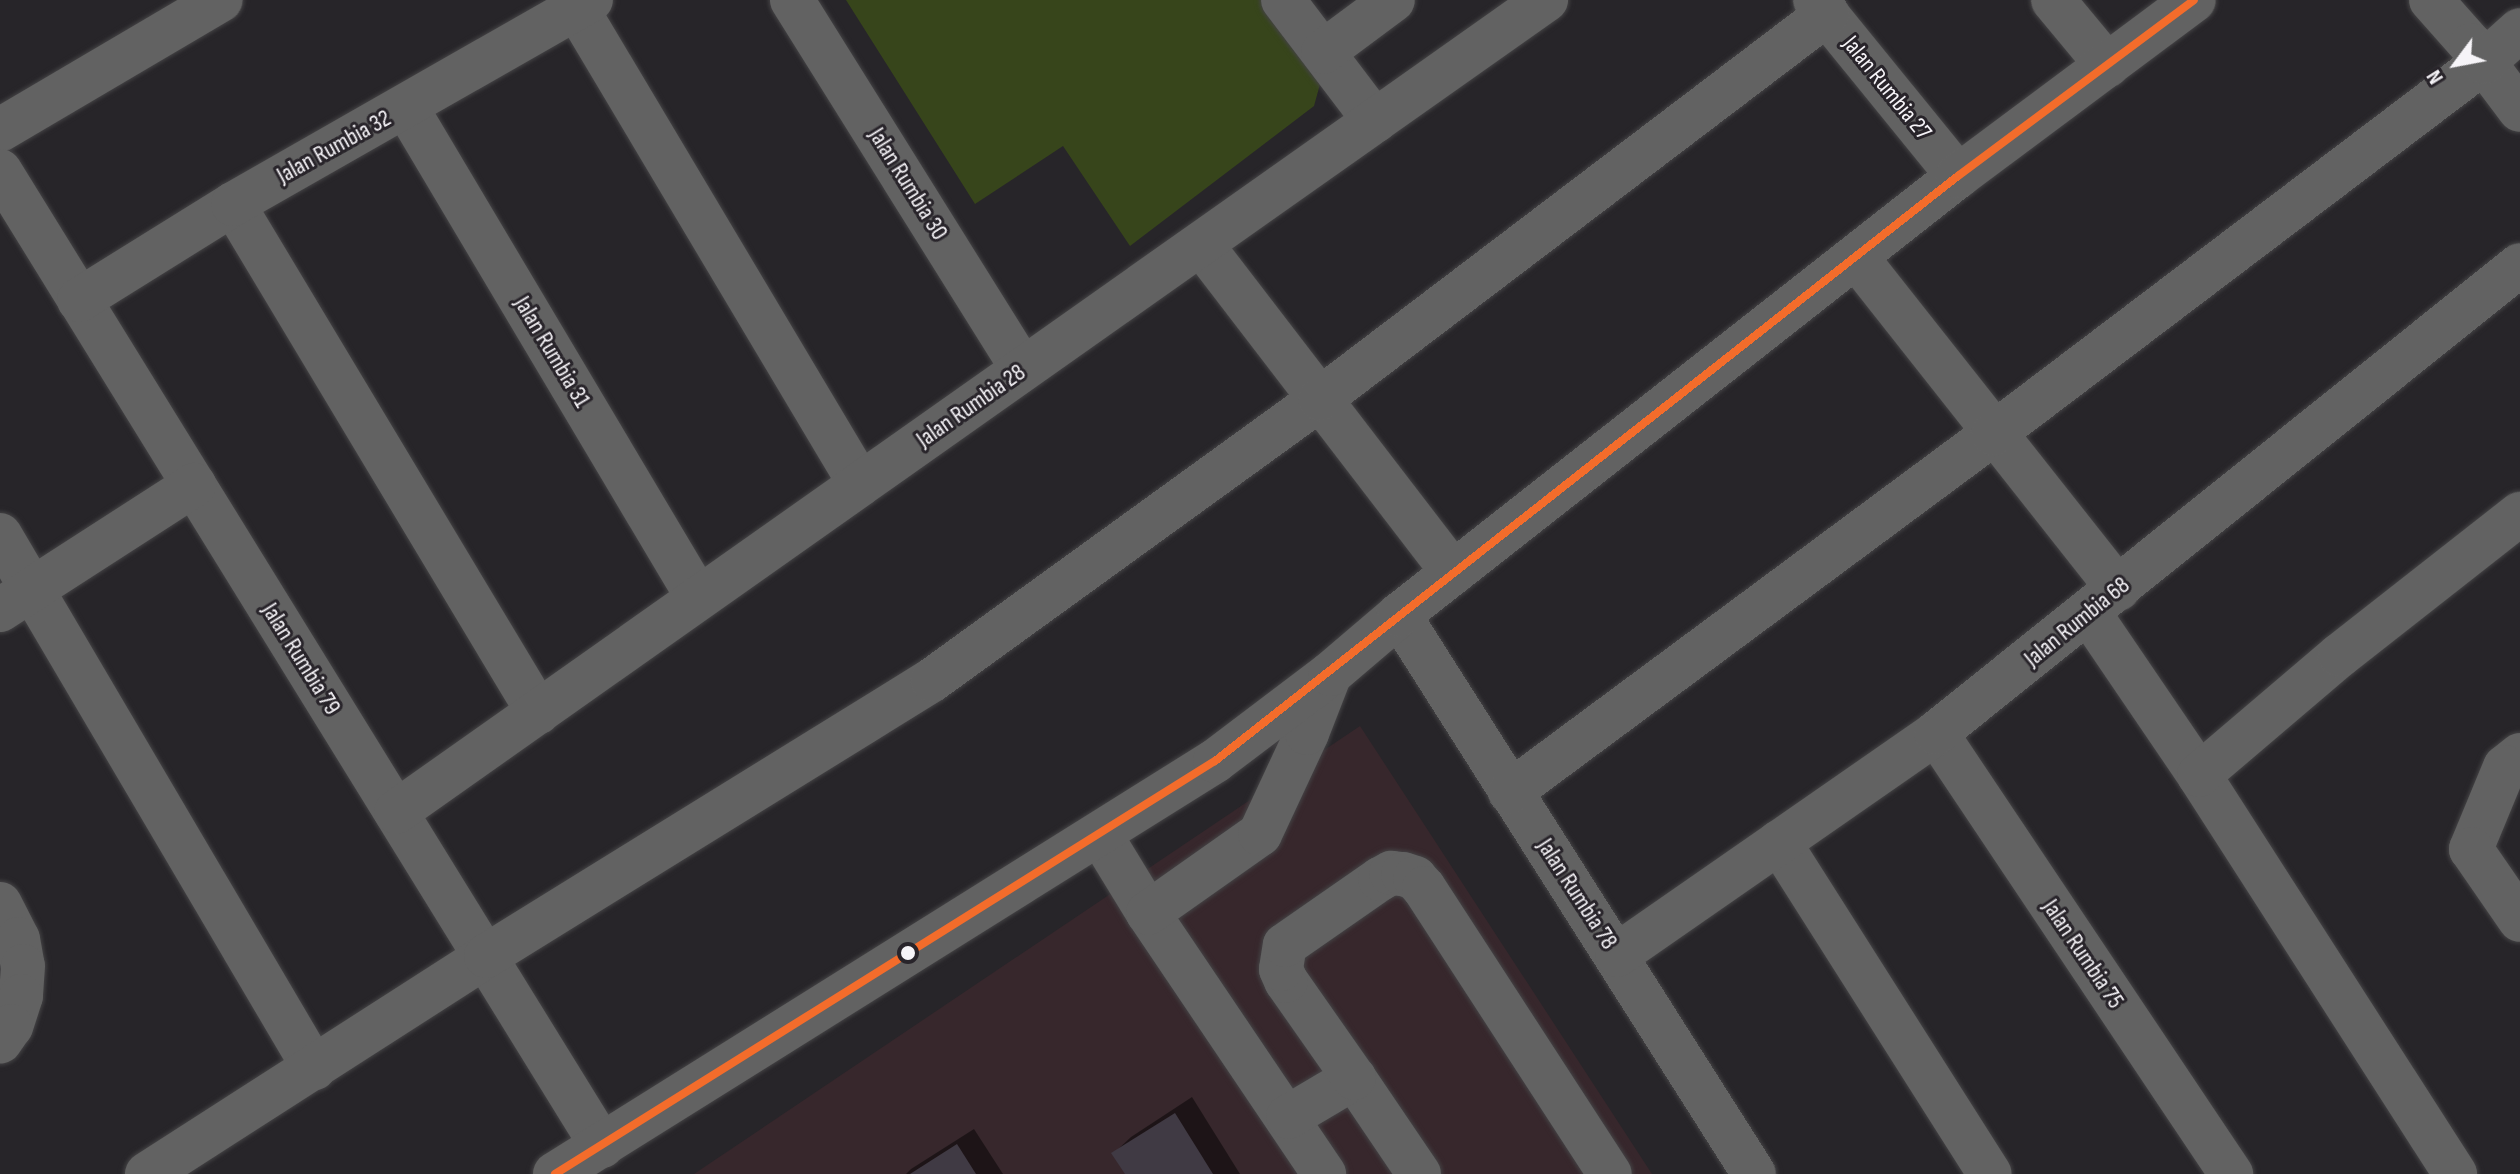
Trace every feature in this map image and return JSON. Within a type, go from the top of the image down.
[{"type":"street","points":[[0,130],[221,0]]},
{"type":"street","name":"Jalan Rumbia 30","points":[[792,0],[1023,369]]},
{"type":"street","points":[[1283,0],[1375,121]]},
{"type":"street","points":[[1323,52],[1393,0]]},
{"type":"street","name":"Jalan Rumbia 28","points":[[396,812],[1546,0]]},
{"type":"street","points":[[2053,0],[2107,65]]},
{"type":"street","points":[[555,1174],[1101,836],[1215,761],[1330,674],[1399,615],[1958,176],[2194,0]]},
{"type":"street","points":[[2431,0],[2520,110]]},
{"type":"street","points":[[584,4],[860,484]]},
{"type":"street","name":"Jalan Rumbia 32","points":[[79,300],[233,204],[584,4]]},
{"type":"street","points":[[147,1174],[486,956],[932,680],[1320,399],[1821,7]]},
{"type":"street","name":"Jalan Rumbia 27","points":[[1821,7],[1958,176]]},
{"type":"street","points":[[1510,792],[1993,434],[2484,62],[2520,30]]},
{"type":"street","name":"Jalan Rumbia 31","points":[[406,107],[698,598]]},
{"type":"street","name":"Jalan Rumbia 79","points":[[0,171],[602,1146]]},
{"type":"street","points":[[233,204],[538,712]]},
{"type":"street","points":[[1201,244],[1453,573]]},
{"type":"street","points":[[1856,257],[1993,434],[2104,601],[2199,775],[2455,1174]]},
{"type":"street","name":"Jalan Rumbia 68","points":[[1617,955],[1936,733],[2520,265]]},
{"type":"street","points":[[17,600],[194,485]]},
{"type":"street","points":[[2199,775],[2340,655],[2520,514]]},
{"type":"street","points":[[0,535],[17,600],[314,1068]]},
{"type":"street","name":"Jalan Rumbia 78","points":[[1399,615],[1754,1174]]},
{"type":"street","points":[[1148,913],[1260,834],[1307,733],[1330,674]]},
{"type":"street","name":"Jalan Rumbia 75","points":[[1936,733],[2231,1174]]},
{"type":"street","points":[[2520,755],[2505,767],[2471,849],[2520,920]]},
{"type":"street","points":[[1101,836],[1148,913],[1324,1174]]},
{"type":"street","points":[[1779,842],[1990,1174]]},
{"type":"street","points":[[1419,1174],[1286,981],[1281,956],[1293,936],[1391,873],[1415,878],[1424,888],[1610,1174]]},
{"type":"street","points":[[0,904],[18,939],[23,966],[21,996],[11,1026],[0,1042]]},
{"type":"street","points":[[1288,1117],[1354,1078]]},
{"type":"shaded area","points":[[1360,726],[1652,1174],[694,1174]]},
{"type":"green space","points":[[846,0],[1264,0],[1322,77],[1314,106],[1130,246],[1063,146],[975,204]]},
{"type":"building","points":[[1175,1113],[1213,1174],[1125,1174],[1111,1153]]},
{"type":"building","points":[[957,1144],[976,1174],[910,1174]]},
{"type":"transit line","points":[[555,1174],[1215,761],[1958,176],[2194,0]]}]
